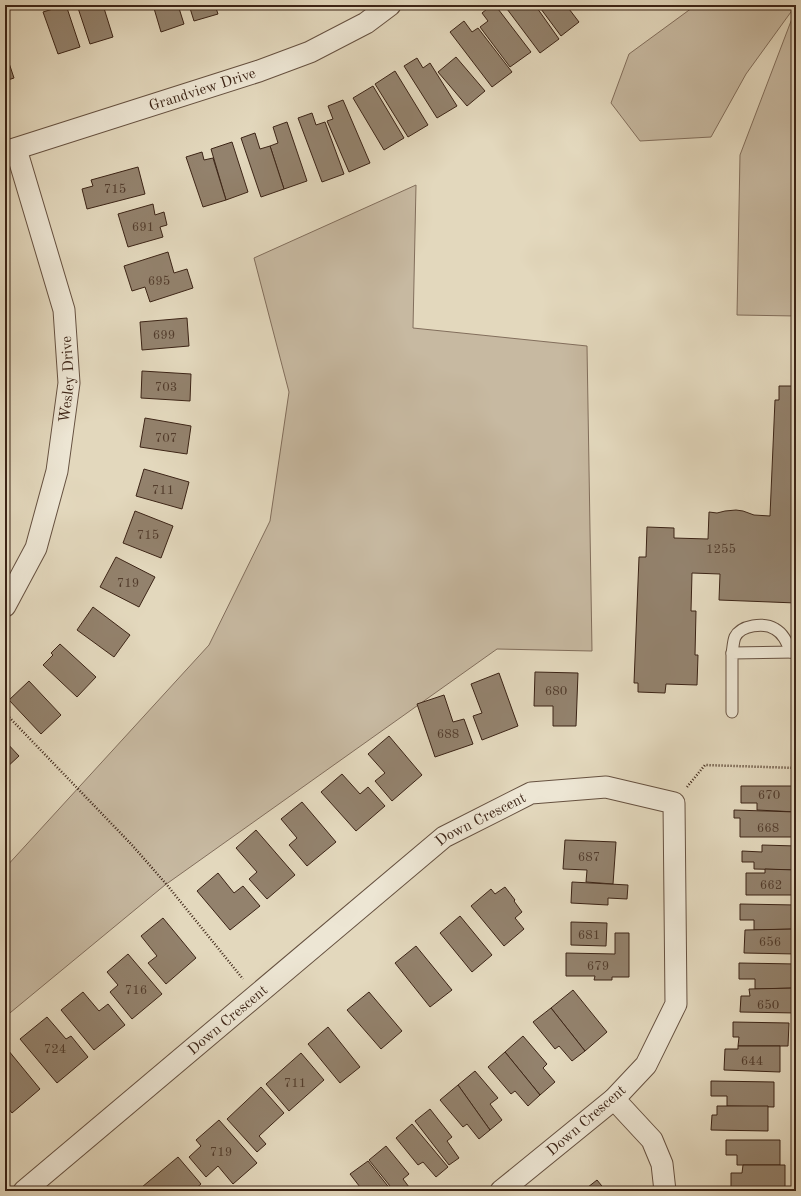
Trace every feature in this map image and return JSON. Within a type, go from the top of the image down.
[{"type":"street","name":"Grandview Drive","points":[[11,150],[259,71],[310,52],[366,23],[390,5]]},
{"type":"street","name":"Wesley Drive","points":[[5,606],[36,548],[57,471],[69,383],[64,310],[11,150]]},
{"type":"street","name":"Down Crescent","points":[[24,1191],[444,837],[531,793],[606,787],[674,803],[676,1004],[646,1066],[614,1099],[501,1191]]},
{"type":"street","points":[[614,1099],[652,1140],[662,1164],[665,1191]]},
{"type":"lane","points":[[732,712],[732,653],[735,637],[743,629],[754,626],[774,628],[784,637],[794,652]]},
{"type":"lane","points":[[732,653],[794,652]]},
{"type":"path","points":[[5,713],[132,845],[167,885],[256,995]]},
{"type":"path","points":[[674,803],[706,765],[796,768]]},
{"type":"shaded area","points":[[696,5],[796,5],[746,74],[711,137],[640,141],[611,103],[629,54]]},
{"type":"shaded area","points":[[796,8],[796,316],[737,315],[740,155]]},
{"type":"shaded area","points":[[416,185],[413,328],[587,346],[592,651],[497,649],[165,885],[5,1017],[5,868],[209,645],[270,521],[289,392],[254,258]]},
{"type":"building","points":[[66,5],[80,47],[58,54],[43,12]]},
{"type":"building","points":[[77,5],[103,5],[113,37],[90,44]]},
{"type":"building","points":[[153,5],[178,5],[184,24],[161,32]]},
{"type":"building","points":[[189,5],[215,5],[218,14],[194,21]]},
{"type":"building","points":[[492,5],[495,5],[531,52],[510,67],[480,27],[488,21],[482,13]]},
{"type":"building","points":[[504,5],[535,5],[559,39],[540,53]]},
{"type":"building","points":[[538,5],[566,5],[579,22],[561,36]]},
{"type":"building","points":[[464,21],[472,32],[478,28],[512,72],[492,87],[450,32]]},
{"type":"building","points":[[5,51],[14,78],[5,81]]},
{"type":"building","points":[[456,57],[485,91],[467,106],[438,72]]},
{"type":"building","points":[[417,58],[423,68],[430,63],[457,106],[437,118],[404,66]]},
{"type":"building","points":[[395,71],[428,125],[408,137],[375,84]]},
{"type":"building","points":[[373,86],[404,138],[384,150],[353,98]]},
{"type":"building","points":[[343,100],[370,163],[349,172],[327,121],[333,119],[328,106]]},
{"type":"building","points":[[312,113],[316,125],[325,122],[344,174],[322,182],[298,118]]},
{"type":"building","points":[[287,122],[307,181],[284,189],[270,146],[278,143],[273,127]]},
{"type":"building","points":[[255,133],[260,149],[270,146],[284,189],[261,197],[241,138]]},
{"type":"building","points":[[232,142],[248,192],[226,200],[211,149]]},
{"type":"building","points":[[202,152],[204,160],[213,158],[226,200],[203,207],[186,157]]},
{"type":"building","points":[[138,167],[145,194],[87,209],[82,189],[93,186],[91,180]]},
{"type":"building","points":[[153,204],[155,215],[164,212],[167,225],[160,227],[163,237],[128,247],[118,214]]},
{"type":"building","points":[[168,252],[174,273],[187,269],[193,288],[150,302],[145,287],[132,291],[124,266]]},
{"type":"building","points":[[187,318],[189,346],[142,350],[140,322]]},
{"type":"building","points":[[5,360],[9,360],[8,400],[5,400]]},
{"type":"building","points":[[142,371],[191,374],[190,401],[141,398]]},
{"type":"building","points":[[779,386],[796,386],[796,603],[719,600],[720,574],[692,573],[691,611],[696,611],[695,655],[698,655],[697,685],[666,684],[665,693],[638,692],[638,683],[634,683],[639,557],[646,557],[647,527],[674,528],[674,538],[708,539],[709,512],[717,513],[736,510],[754,515],[770,516],[775,400],[779,400]]},
{"type":"building","points":[[145,418],[191,426],[187,454],[140,447]]},
{"type":"building","points":[[5,422],[8,423],[5,436]]},
{"type":"building","points":[[144,469],[189,482],[182,509],[136,496]]},
{"type":"building","points":[[135,511],[173,526],[161,558],[123,543]]},
{"type":"building","points":[[116,557],[155,577],[139,607],[100,587]]},
{"type":"building","points":[[93,607],[130,635],[114,657],[77,630]]},
{"type":"building","points":[[60,644],[96,677],[77,697],[43,665],[53,655],[51,653]]},
{"type":"building","points":[[535,672],[578,673],[576,726],[553,726],[553,706],[534,706]]},
{"type":"building","points":[[499,673],[518,726],[482,740],[473,716],[482,713],[471,684]]},
{"type":"building","points":[[29,681],[61,715],[41,734],[9,700]]},
{"type":"building","points":[[444,695],[453,722],[464,719],[473,744],[435,757],[417,704]]},
{"type":"building","points":[[389,736],[422,775],[392,801],[375,781],[385,773],[368,754]]},
{"type":"building","points":[[5,741],[19,756],[5,769]]},
{"type":"building","points":[[342,774],[360,794],[368,787],[385,806],[356,831],[321,792]]},
{"type":"building","points":[[741,786],[796,786],[796,812],[757,810],[757,803],[741,803]]},
{"type":"building","points":[[302,802],[336,842],[307,866],[289,845],[297,838],[281,819]]},
{"type":"building","points":[[734,810],[796,812],[796,837],[740,837],[740,818],[734,818]]},
{"type":"building","points":[[256,830],[295,875],[267,899],[249,879],[257,872],[236,848]]},
{"type":"building","points":[[565,840],[616,842],[613,884],[586,882],[587,870],[563,869]]},
{"type":"building","points":[[762,845],[796,846],[796,870],[754,869],[754,862],[742,862],[742,851],[762,852]]},
{"type":"building","points":[[765,869],[796,870],[796,895],[746,895],[746,873],[765,873]]},
{"type":"building","points":[[218,873],[234,893],[243,886],[260,906],[230,930],[197,891]]},
{"type":"building","points":[[572,882],[628,885],[627,899],[608,898],[608,905],[571,903]]},
{"type":"building","points":[[505,887],[522,912],[515,918],[524,929],[504,946],[471,906],[491,889],[495,894]]},
{"type":"building","points":[[740,904],[796,905],[796,929],[754,930],[754,920],[740,920]]},
{"type":"building","points":[[460,916],[492,955],[472,972],[440,933]]},
{"type":"building","points":[[163,918],[196,958],[166,984],[148,963],[157,956],[141,936]]},
{"type":"building","points":[[571,922],[607,923],[606,946],[571,945]]},
{"type":"building","points":[[796,929],[796,954],[744,953],[745,930]]},
{"type":"building","points":[[615,933],[629,933],[629,977],[612,977],[612,980],[594,980],[595,976],[566,976],[566,953],[615,954]]},
{"type":"building","points":[[416,946],[452,990],[430,1007],[395,963]]},
{"type":"building","points":[[128,954],[162,994],[132,1019],[110,992],[118,985],[107,972]]},
{"type":"building","points":[[739,963],[796,964],[796,988],[755,989],[755,979],[739,979]]},
{"type":"building","points":[[796,988],[796,1013],[740,1012],[741,996],[750,996],[749,989]]},
{"type":"building","points":[[573,990],[607,1032],[585,1051],[551,1008]]},
{"type":"building","points":[[83,992],[99,1011],[108,1004],[125,1025],[94,1050],[61,1010]]},
{"type":"building","points":[[369,992],[402,1031],[381,1049],[347,1010]]},
{"type":"building","points":[[551,1008],[585,1051],[572,1061],[559,1046],[555,1049],[533,1022]]},
{"type":"building","points":[[47,1017],[66,1039],[71,1036],[88,1057],[57,1083],[20,1039]]},
{"type":"building","points":[[733,1022],[789,1023],[788,1046],[738,1046],[739,1037],[733,1037]]},
{"type":"building","points":[[328,1027],[360,1067],[340,1083],[308,1044]]},
{"type":"building","points":[[523,1036],[547,1064],[543,1068],[555,1082],[540,1095],[505,1052]]},
{"type":"building","points":[[738,1046],[780,1046],[780,1072],[724,1070],[725,1049],[738,1049]]},
{"type":"building","points":[[8,1050],[40,1089],[12,1113],[5,1104],[5,1052]]},
{"type":"building","points":[[505,1052],[540,1095],[528,1106],[515,1091],[511,1094],[488,1067]]},
{"type":"building","points":[[301,1053],[324,1080],[289,1111],[266,1084]]},
{"type":"building","points":[[475,1071],[498,1098],[490,1104],[502,1120],[490,1130],[458,1085]]},
{"type":"building","points":[[711,1081],[774,1082],[774,1107],[727,1106],[727,1096],[711,1096]]},
{"type":"building","points":[[458,1085],[490,1130],[479,1139],[467,1124],[463,1127],[440,1100]]},
{"type":"building","points":[[261,1087],[284,1113],[259,1136],[266,1144],[257,1152],[227,1119]]},
{"type":"building","points":[[717,1106],[768,1106],[768,1131],[711,1130],[712,1115],[717,1115]]},
{"type":"building","points":[[430,1109],[452,1137],[447,1141],[459,1158],[449,1165],[415,1121]]},
{"type":"building","points":[[219,1120],[257,1163],[233,1184],[218,1166],[206,1177],[189,1157],[201,1146],[196,1140]]},
{"type":"building","points":[[412,1124],[448,1167],[436,1177],[423,1162],[418,1165],[396,1138]]},
{"type":"building","points":[[726,1140],[780,1140],[780,1165],[737,1165],[737,1155],[726,1155]]},
{"type":"building","points":[[386,1146],[409,1174],[403,1179],[412,1191],[394,1191],[369,1160]]},
{"type":"building","points":[[178,1157],[201,1184],[193,1191],[145,1191],[142,1187]]},
{"type":"building","points":[[368,1161],[392,1191],[363,1191],[350,1174]]},
{"type":"building","points":[[743,1165],[785,1165],[785,1190],[731,1189],[731,1173],[742,1173]]},
{"type":"building","points":[[597,1180],[606,1191],[583,1191]]}]
